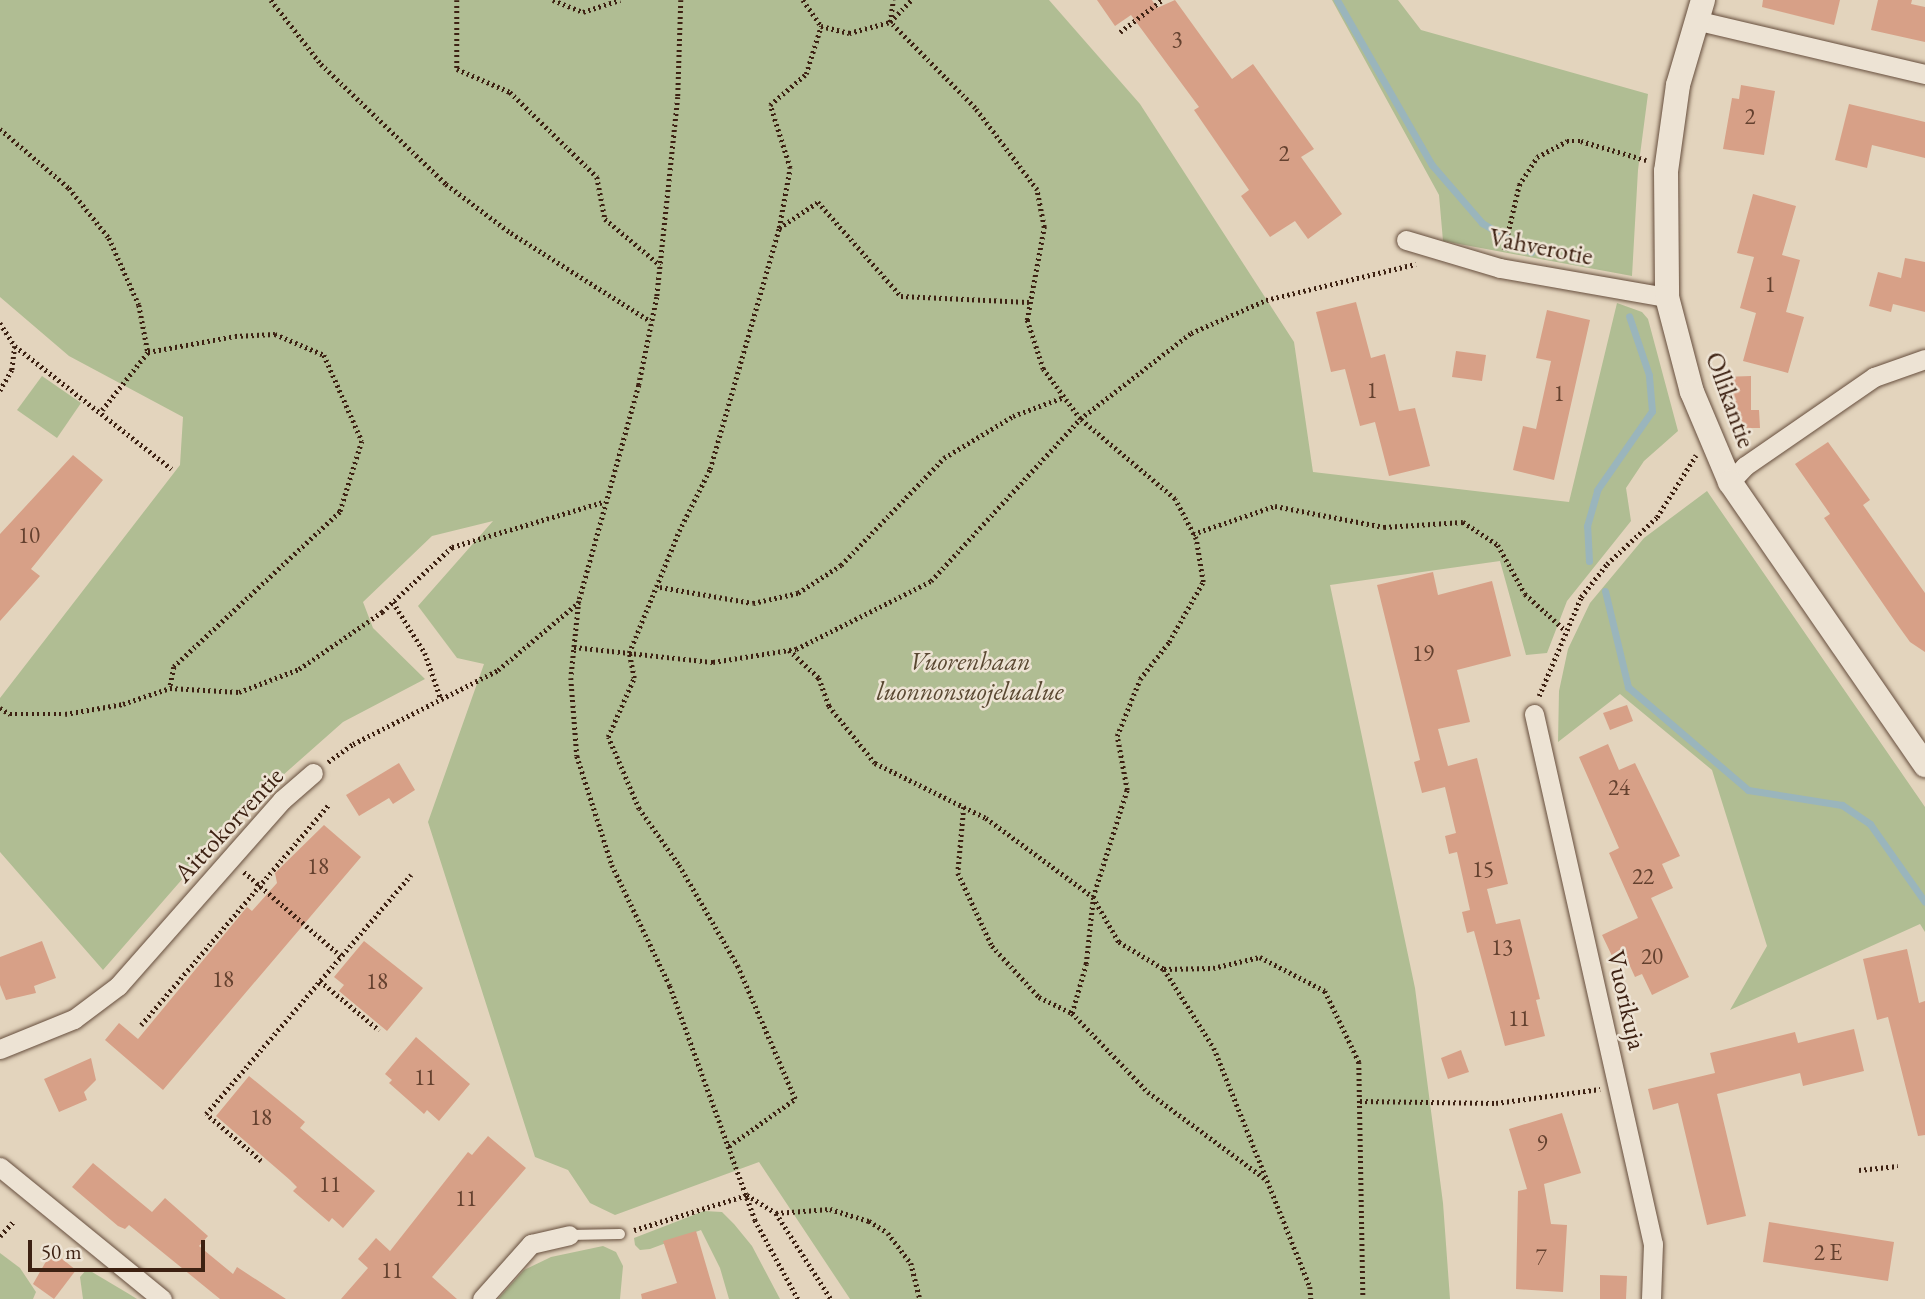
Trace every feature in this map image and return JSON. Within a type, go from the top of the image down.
[{"type":"street","points":[[1699,10],[1925,74]]},
{"type":"street","name":"Ollikantie","points":[[1699,10],[1678,85],[1666,170],[1667,297],[1712,447],[1730,482],[1918,738],[1925,765]]},
{"type":"street","name":"Vahverotie","points":[[1406,240],[1500,268],[1667,297]]},
{"type":"street","points":[[1730,482],[1745,466],[1874,377],[1925,359]]},
{"type":"street","name":"Vuorikuja","points":[[1534,714],[1654,1244],[1651,1299]]},
{"type":"street","name":"Aittokorventie","points":[[0,1049],[50,1031],[96,1004],[146,957],[282,800],[313,773]]},
{"type":"street","points":[[0,1167],[162,1299]]},
{"type":"street","points":[[482,1299],[531,1244],[569,1235]]},
{"type":"lane","points":[[569,1235],[620,1234]]},
{"type":"path","points":[[271,0],[321,64],[446,184],[511,233],[650,321]]},
{"type":"path","points":[[457,0],[457,69],[510,92],[597,177],[605,219],[660,265]]},
{"type":"path","points":[[553,0],[583,12],[620,0]]},
{"type":"path","points":[[681,0],[678,97],[660,265],[639,386],[603,502],[579,601],[571,678],[577,757],[612,865],[670,986],[755,1220],[798,1299]]},
{"type":"path","points":[[803,0],[821,26],[849,33],[890,22],[911,0]]},
{"type":"path","points":[[890,22],[893,0]]},
{"type":"path","points":[[1120,32],[1161,0]]},
{"type":"path","points":[[890,22],[975,108],[1037,190],[1044,227],[1027,320],[1043,369],[1080,419],[1175,499],[1193,534],[1203,582],[1169,642],[1140,679],[1117,736],[1127,790],[1093,897],[1086,964],[1072,1013]]},
{"type":"path","points":[[728,1146],[795,1099],[738,967],[678,864],[639,809],[608,737],[634,678],[629,653],[660,587],[679,531],[710,469],[779,228],[790,168],[770,105],[806,74],[821,26]]},
{"type":"path","points":[[0,130],[69,188],[109,238],[139,305],[148,352]]},
{"type":"path","points":[[1500,268],[1519,185],[1537,156],[1567,141],[1581,141],[1649,160]]},
{"type":"path","points":[[779,228],[818,202],[901,296],[1029,302]]},
{"type":"path","points":[[574,647],[713,662],[789,650],[931,581],[1080,419],[1191,332],[1266,300],[1410,268],[1434,248]]},
{"type":"path","points":[[0,323],[15,346],[102,410],[172,469]]},
{"type":"path","points":[[102,410],[148,352],[234,336],[275,334],[324,355],[362,441],[340,512],[174,667],[170,688]]},
{"type":"path","points":[[0,391],[12,370],[15,346]]},
{"type":"path","points":[[660,587],[753,603],[798,593],[841,565],[944,458],[1013,416],[1064,397]]},
{"type":"path","points":[[1534,714],[1565,630],[1581,597],[1607,564],[1657,517],[1694,456],[1712,447]]},
{"type":"path","points":[[0,708],[10,713],[65,714],[123,704],[170,688],[239,692],[299,670],[382,612],[452,547],[557,512],[603,502]]},
{"type":"path","points":[[1193,534],[1275,506],[1384,527],[1463,522],[1498,545],[1525,594],[1565,630]]},
{"type":"path","name":"Aittokorventie","points":[[313,773],[353,744],[498,670],[579,601]]},
{"type":"path","points":[[393,602],[425,653],[441,699]]},
{"type":"path","points":[[789,650],[819,678],[829,706],[875,764],[964,807],[1093,897],[1119,942],[1164,969],[1214,1048],[1310,1287],[1311,1299]]},
{"type":"path","points":[[141,1025],[329,804]]},
{"type":"path","points":[[964,807],[958,873],[992,946],[1039,997],[1072,1013],[1148,1092],[1267,1180]]},
{"type":"path","points":[[229,860],[341,956]]},
{"type":"path","points":[[261,1161],[206,1114],[411,875]]},
{"type":"path","points":[[1164,969],[1213,968],[1260,957],[1325,990],[1359,1062],[1363,1299]]},
{"type":"path","points":[[320,981],[379,1030]]},
{"type":"path","points":[[1360,1101],[1496,1103],[1618,1086]]},
{"type":"path","points":[[1859,1171],[1898,1166]]},
{"type":"path","points":[[620,1234],[747,1195],[776,1213],[831,1299]]},
{"type":"path","points":[[776,1213],[830,1209],[869,1221],[888,1233],[911,1262],[920,1299]]},
{"type":"path","points":[[0,1236],[13,1222]]},
{"type":"green space","name":"Vuorenhaan luonnonsuojelualue","points":[[0,0],[1049,0],[1140,104],[1294,342],[1313,472],[1569,502],[1617,303],[1642,312],[1648,319],[1678,431],[1644,461],[1626,488],[1631,521],[1567,601],[1547,653],[1526,655],[1500,561],[1330,585],[1415,988],[1443,1203],[1450,1299],[850,1299],[759,1162],[615,1215],[590,1203],[568,1170],[535,1157],[428,822],[484,664],[457,658],[418,606],[493,521],[432,536],[363,602],[373,628],[425,679],[343,722],[239,814],[103,970],[0,852],[0,698],[180,465],[183,417],[69,356],[0,297]]},
{"type":"green space","points":[[1332,0],[1398,0],[1421,30],[1648,94],[1638,170],[1632,276],[1443,241],[1439,195]]},
{"type":"green space","points":[[42,376],[81,403],[57,438],[17,410]]},
{"type":"green space","points":[[1707,491],[1925,807],[1925,932],[1920,924],[1730,1010],[1767,946],[1712,770],[1620,694],[1558,742],[1559,691],[1568,649],[1590,603],[1644,538]]},
{"type":"green space","points":[[704,1211],[722,1212],[734,1224],[752,1246],[780,1299],[729,1299],[720,1268],[701,1230],[650,1249],[640,1250],[635,1245],[634,1238]]},
{"type":"green space","points":[[603,1246],[616,1252],[623,1266],[620,1299],[498,1299],[524,1270],[551,1257]]},
{"type":"green space","points":[[0,1253],[20,1268],[36,1292],[33,1299],[0,1299]]},
{"type":"green space","points":[[87,1269],[137,1299],[83,1299],[80,1277]]},
{"type":"building","points":[[1097,0],[1152,0],[1157,8],[1175,0],[1232,79],[1253,64],[1314,149],[1301,157],[1342,214],[1308,239],[1295,221],[1270,237],[1241,196],[1249,190],[1194,110],[1199,107],[1131,15],[1115,26]]},
{"type":"building","points":[[1763,0],[1840,0],[1834,25],[1762,7]]},
{"type":"building","points":[[1878,0],[1912,0],[1911,4],[1925,7],[1925,42],[1871,30]]},
{"type":"building","points":[[1741,85],[1775,91],[1764,155],[1723,149],[1732,98],[1739,99]]},
{"type":"building","points":[[1849,104],[1925,122],[1925,158],[1872,145],[1867,168],[1835,160]]},
{"type":"building","points":[[1753,194],[1796,206],[1782,255],[1800,260],[1786,312],[1804,317],[1788,373],[1743,361],[1756,313],[1740,308],[1754,257],[1737,253]]},
{"type":"building","points":[[1905,258],[1925,262],[1925,312],[1893,304],[1891,312],[1869,306],[1878,272],[1901,278]]},
{"type":"building","points":[[1356,302],[1371,358],[1385,354],[1399,411],[1415,408],[1430,466],[1389,476],[1375,422],[1360,426],[1345,369],[1331,372],[1316,312]]},
{"type":"building","points":[[1547,310],[1590,320],[1554,480],[1513,470],[1523,426],[1536,429],[1551,361],[1536,358]]},
{"type":"building","points":[[1456,351],[1486,355],[1482,381],[1452,377]]},
{"type":"building","points":[[1751,376],[1751,410],[1759,410],[1760,428],[1739,428],[1739,412],[1730,412],[1730,394],[1724,394],[1723,377]]},
{"type":"building","points":[[1828,442],[1870,500],[1863,505],[1925,593],[1925,652],[1910,642],[1897,624],[1824,518],[1830,514],[1795,464]]},
{"type":"building","points":[[73,455],[103,480],[31,569],[40,576],[0,621],[0,534]]},
{"type":"building","points":[[1433,572],[1438,595],[1492,581],[1511,656],[1457,670],[1470,722],[1438,729],[1448,766],[1477,758],[1508,884],[1487,889],[1496,924],[1520,919],[1540,999],[1536,1000],[1545,1036],[1505,1046],[1474,931],[1467,933],[1462,912],[1470,910],[1457,852],[1449,854],[1445,836],[1456,833],[1445,787],[1422,793],[1414,762],[1420,760],[1377,585]]},
{"type":"building","points":[[1627,705],[1633,721],[1610,730],[1603,713]]},
{"type":"building","points":[[1608,744],[1619,770],[1635,763],[1680,856],[1662,864],[1673,888],[1651,898],[1689,977],[1652,995],[1642,974],[1635,977],[1624,953],[1613,958],[1602,935],[1638,918],[1609,853],[1619,848],[1579,757]]},
{"type":"building","points":[[399,763],[415,790],[393,804],[389,798],[359,816],[346,795]]},
{"type":"building","points":[[324,825],[361,857],[163,1090],[105,1040],[119,1023],[138,1039],[247,907],[252,911],[277,883],[275,873]]},
{"type":"building","points":[[42,941],[56,978],[34,986],[36,993],[6,1000],[0,985],[0,957]]},
{"type":"building","points":[[364,941],[423,988],[387,1031],[339,991],[344,985],[334,977]]},
{"type":"building","points":[[1907,949],[1919,1003],[1925,1001],[1925,1135],[1918,1136],[1888,1017],[1877,1020],[1863,959]]},
{"type":"building","points":[[1854,1029],[1864,1071],[1803,1086],[1800,1073],[1717,1094],[1746,1216],[1707,1225],[1678,1103],[1653,1110],[1648,1089],[1715,1073],[1710,1053],[1795,1032],[1798,1043]]},
{"type":"building","points":[[416,1037],[470,1084],[439,1121],[427,1110],[424,1114],[389,1083],[392,1080],[385,1074]]},
{"type":"building","points":[[1461,1050],[1469,1072],[1448,1079],[1441,1058]]},
{"type":"building","points":[[91,1058],[96,1080],[84,1092],[87,1100],[59,1112],[44,1079]]},
{"type":"building","points":[[249,1076],[305,1122],[300,1128],[375,1191],[343,1228],[332,1218],[329,1222],[293,1191],[297,1187],[290,1180],[216,1116]]},
{"type":"building","points":[[1562,1113],[1581,1173],[1544,1184],[1551,1224],[1567,1225],[1563,1292],[1516,1289],[1518,1191],[1527,1189],[1509,1129]]},
{"type":"building","points":[[488,1136],[526,1168],[432,1277],[457,1299],[341,1299],[368,1268],[358,1259],[376,1238],[390,1251],[468,1152],[472,1155]]},
{"type":"building","points":[[93,1163],[152,1212],[165,1198],[208,1236],[199,1246],[233,1274],[237,1267],[286,1299],[220,1299],[129,1225],[125,1229],[118,1226],[72,1187]]},
{"type":"building","points":[[1769,1222],[1894,1242],[1888,1281],[1763,1262]]},
{"type":"building","points":[[696,1231],[716,1299],[642,1299],[641,1294],[677,1283],[663,1241]]},
{"type":"building","points":[[52,1251],[76,1270],[54,1299],[33,1284]]},
{"type":"building","points":[[1600,1275],[1627,1276],[1626,1299],[1600,1299]]},
{"type":"waterway","points":[[1337,0],[1432,165],[1482,223],[1531,252]]},
{"type":"waterway","points":[[1589,561],[1587,526],[1597,490],[1652,411],[1649,375],[1629,316]]},
{"type":"waterway","points":[[1605,591],[1628,687],[1748,790],[1842,805],[1870,824],[1925,902]]}]
